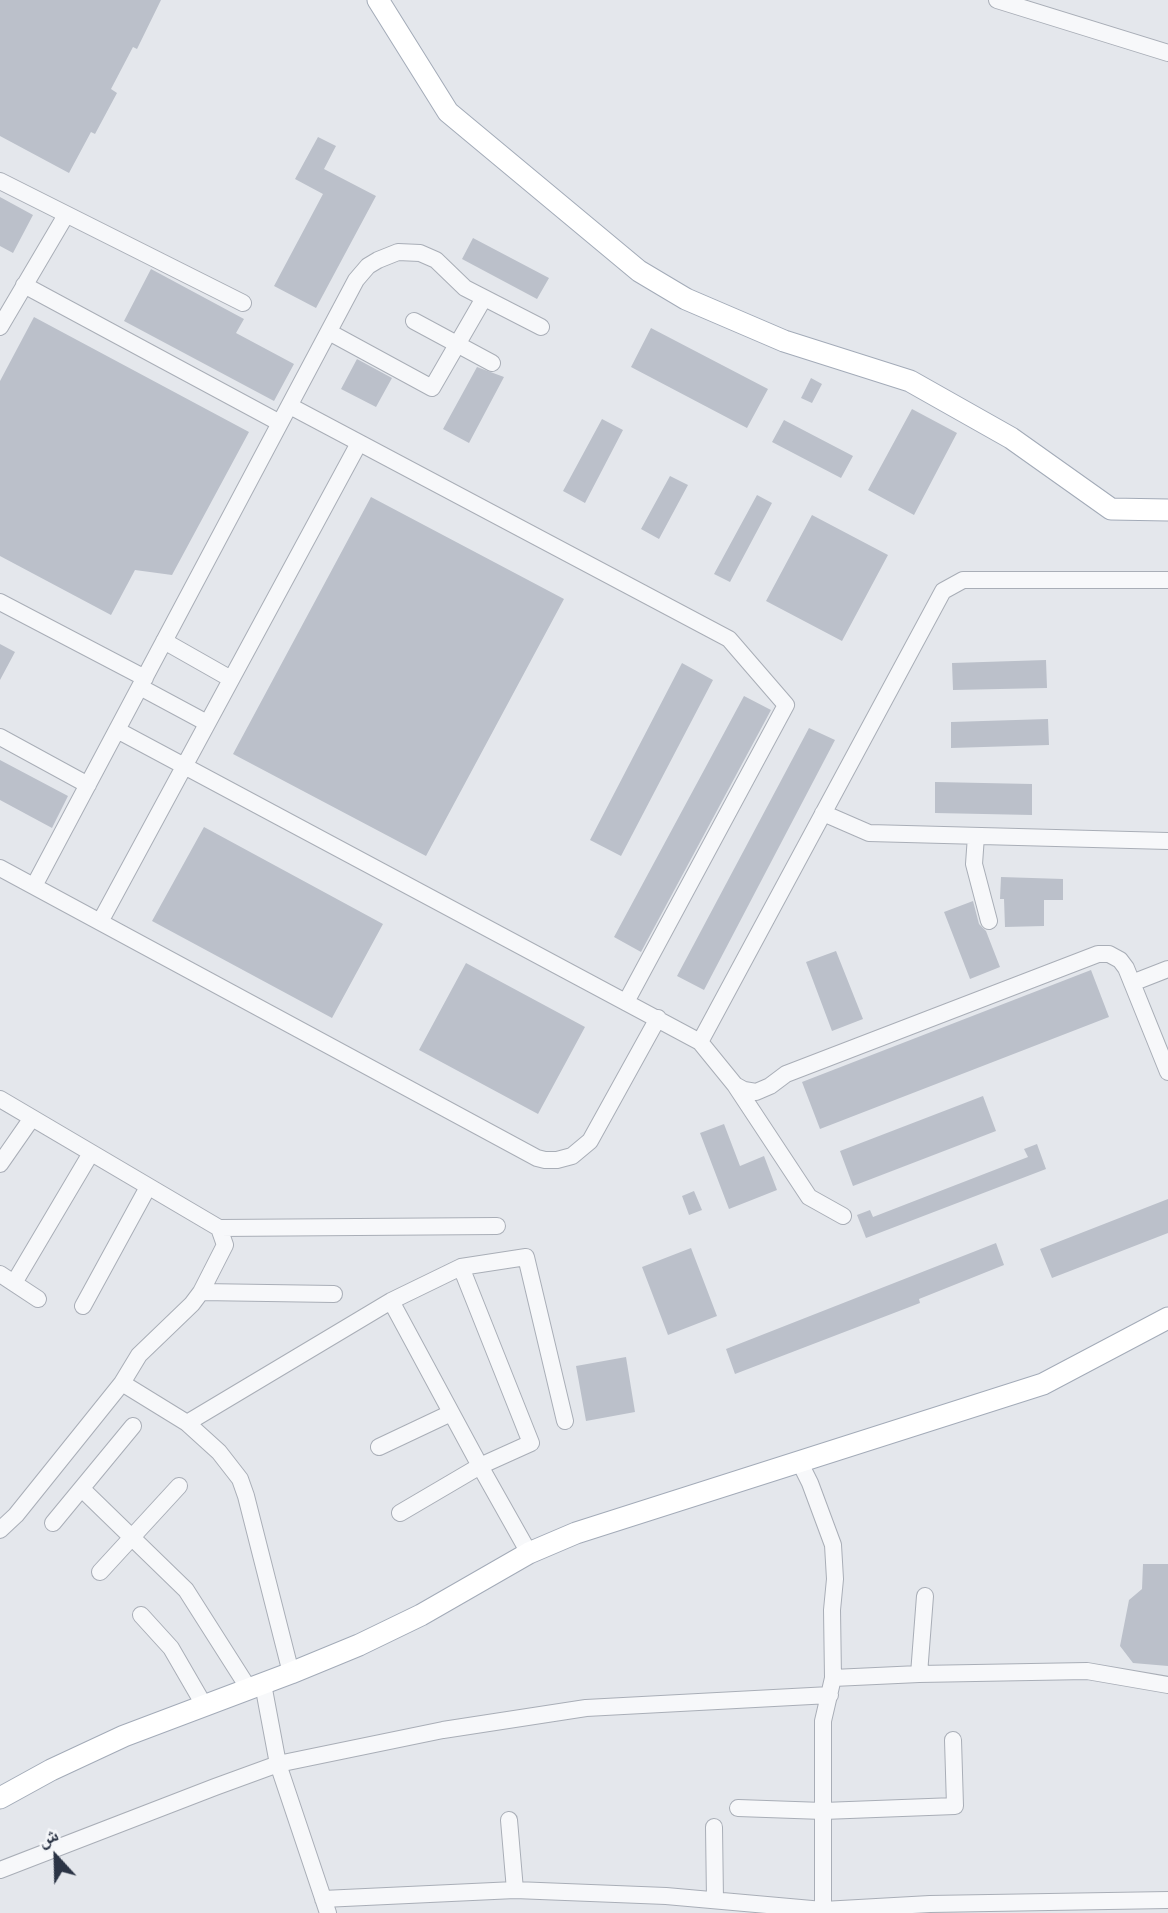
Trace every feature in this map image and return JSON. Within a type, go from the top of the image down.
[{"type":"main road","points":[[377,0],[448,112],[639,271],[686,299],[783,341],[910,381],[1011,438],[1111,509],[1168,510]]},
{"type":"main road","points":[[0,1798],[51,1770],[124,1736],[291,1673],[421,1615],[529,1552],[576,1533],[1043,1384],[1168,1318]]},
{"type":"street","points":[[996,0],[1168,53]]},
{"type":"street","points":[[0,181],[243,303]]},
{"type":"street","points":[[0,327],[66,215]]},
{"type":"street","points":[[34,886],[356,281],[368,266],[398,252],[420,253],[436,260],[465,288],[541,327]]},
{"type":"street","points":[[24,285],[281,423]]},
{"type":"street","points":[[329,332],[432,388],[484,298]]},
{"type":"street","points":[[414,321],[492,363]]},
{"type":"street","points":[[290,406],[730,639],[786,705],[626,1002]]},
{"type":"street","points":[[100,922],[359,443]]},
{"type":"street","points":[[699,1042],[943,591],[962,580],[1168,580]]},
{"type":"street","points":[[0,602],[142,682],[207,723]]},
{"type":"street","points":[[164,641],[231,679]]},
{"type":"street","points":[[117,730],[699,1042],[735,1085],[808,1197],[843,1216]]},
{"type":"street","points":[[0,737],[88,785]]},
{"type":"street","points":[[823,813],[869,833],[1168,841]]},
{"type":"street","points":[[976,836],[974,864],[989,920]]},
{"type":"street","points":[[0,868],[545,1160],[572,1156],[590,1141],[658,1018]]},
{"type":"street","points":[[735,1085],[756,1092],[786,1074],[1098,954],[1109,954],[1120,960],[1168,1072]]},
{"type":"street","points":[[1132,983],[1168,969]]},
{"type":"street","points":[[0,1099],[219,1228],[497,1226]]},
{"type":"street","points":[[0,1164],[32,1118]]},
{"type":"street","points":[[38,1299],[7,1279],[91,1153]]},
{"type":"street","points":[[83,1306],[148,1187]]},
{"type":"street","points":[[0,1530],[16,1515],[122,1383],[139,1355],[201,1292],[225,1245],[219,1228]]},
{"type":"street","points":[[187,1423],[391,1301],[461,1267],[526,1258],[565,1420]]},
{"type":"street","points":[[400,1513],[480,1466],[531,1443],[461,1267]]},
{"type":"street","points":[[201,1292],[334,1294]]},
{"type":"street","points":[[391,1301],[529,1552]]},
{"type":"street","points":[[122,1383],[187,1423],[219,1452],[240,1479],[291,1673]]},
{"type":"street","points":[[379,1447],[451,1413]]},
{"type":"street","points":[[53,1523],[133,1426]]},
{"type":"street","points":[[800,1463],[833,1545],[835,1579],[832,1610],[834,1678],[823,1721],[823,1912]]},
{"type":"street","points":[[100,1572],[179,1486]]},
{"type":"street","points":[[82,1489],[186,1590],[256,1686],[278,1764],[325,1906],[515,1890],[666,1896],[823,1912],[930,1904],[1168,1900]]},
{"type":"street","points":[[919,1674],[925,1596]]},
{"type":"street","points":[[141,1615],[171,1648],[204,1705]]},
{"type":"street","points":[[834,1678],[1087,1671],[1168,1685]]},
{"type":"street","points":[[0,1870],[278,1764],[443,1730],[586,1708],[830,1695]]},
{"type":"street","points":[[738,1808],[823,1811],[955,1806],[953,1740]]},
{"type":"street","points":[[509,1820],[515,1890]]},
{"type":"street","points":[[714,1827],[715,1900]]},
{"type":"street","points":[[666,1896],[666,1913]]},
{"type":"building","points":[[0,0],[161,0],[137,49],[133,47],[111,89],[117,93],[95,134],[91,132],[69,173],[0,136]]},
{"type":"building","points":[[318,137],[336,146],[324,169],[376,196],[316,308],[274,286],[323,194],[295,179]]},
{"type":"building","points":[[0,197],[33,215],[13,253],[0,246]]},
{"type":"building","points":[[473,238],[549,278],[537,299],[462,259]]},
{"type":"building","points":[[151,269],[244,319],[236,333],[294,364],[274,401],[124,321]]},
{"type":"building","points":[[34,317],[249,432],[172,575],[135,570],[111,615],[0,556],[0,381]]},
{"type":"building","points":[[651,328],[768,389],[747,428],[631,367]]},
{"type":"building","points":[[357,359],[392,378],[376,407],[341,389]]},
{"type":"building","points":[[477,367],[504,377],[469,443],[443,429]]},
{"type":"building","points":[[811,378],[822,384],[812,403],[801,398]]},
{"type":"building","points":[[912,409],[957,433],[914,515],[868,490]]},
{"type":"building","points":[[602,419],[623,430],[585,503],[563,491]]},
{"type":"building","points":[[784,420],[853,456],[841,478],[772,442]]},
{"type":"building","points":[[670,476],[688,485],[659,539],[641,529]]},
{"type":"building","points":[[757,495],[772,503],[730,582],[714,574]]},
{"type":"building","points":[[371,497],[564,599],[426,856],[233,754]]},
{"type":"building","points":[[812,515],[888,555],[842,641],[766,601]]},
{"type":"building","points":[[0,644],[15,652],[0,680]]},
{"type":"building","points":[[1046,660],[1047,688],[953,690],[952,663]]},
{"type":"building","points":[[682,663],[713,680],[621,856],[590,840]]},
{"type":"building","points":[[744,696],[771,710],[641,952],[614,937]]},
{"type":"building","points":[[1048,719],[1049,745],[951,748],[951,722]]},
{"type":"building","points":[[809,728],[835,740],[704,990],[677,976]]},
{"type":"building","points":[[0,760],[68,796],[52,828],[0,800]]},
{"type":"building","points":[[935,782],[1032,784],[1032,815],[935,813]]},
{"type":"building","points":[[204,827],[383,924],[332,1018],[152,921]]},
{"type":"building","points":[[1001,877],[1063,879],[1063,900],[1044,900],[1044,926],[1005,927],[1004,899],[1000,899]]},
{"type":"building","points":[[973,901],[979,924],[986,931],[1000,967],[970,979],[944,912]]},
{"type":"building","points":[[836,951],[863,1019],[832,1031],[806,962]]},
{"type":"building","points":[[466,963],[585,1027],[538,1114],[419,1050]]},
{"type":"building","points":[[1091,970],[1109,1017],[820,1129],[802,1082]]},
{"type":"building","points":[[983,1096],[996,1131],[853,1186],[840,1151]]},
{"type":"building","points":[[724,1124],[740,1166],[764,1156],[777,1190],[729,1209],[700,1133]]},
{"type":"building","points":[[1037,1144],[1046,1169],[866,1238],[857,1215],[870,1210],[873,1217],[1028,1157],[1024,1149]]},
{"type":"building","points":[[694,1191],[702,1210],[689,1215],[682,1196]]},
{"type":"building","points":[[1168,1199],[1168,1233],[1052,1278],[1040,1249]]},
{"type":"building","points":[[996,1243],[1004,1265],[919,1299],[920,1303],[735,1374],[726,1349]]},
{"type":"building","points":[[691,1248],[717,1316],[668,1335],[642,1267]]},
{"type":"building","points":[[626,1357],[635,1412],[586,1421],[576,1366]]},
{"type":"building","points":[[1143,1564],[1168,1564],[1168,1666],[1133,1663],[1120,1646],[1129,1600],[1142,1589]]}]
